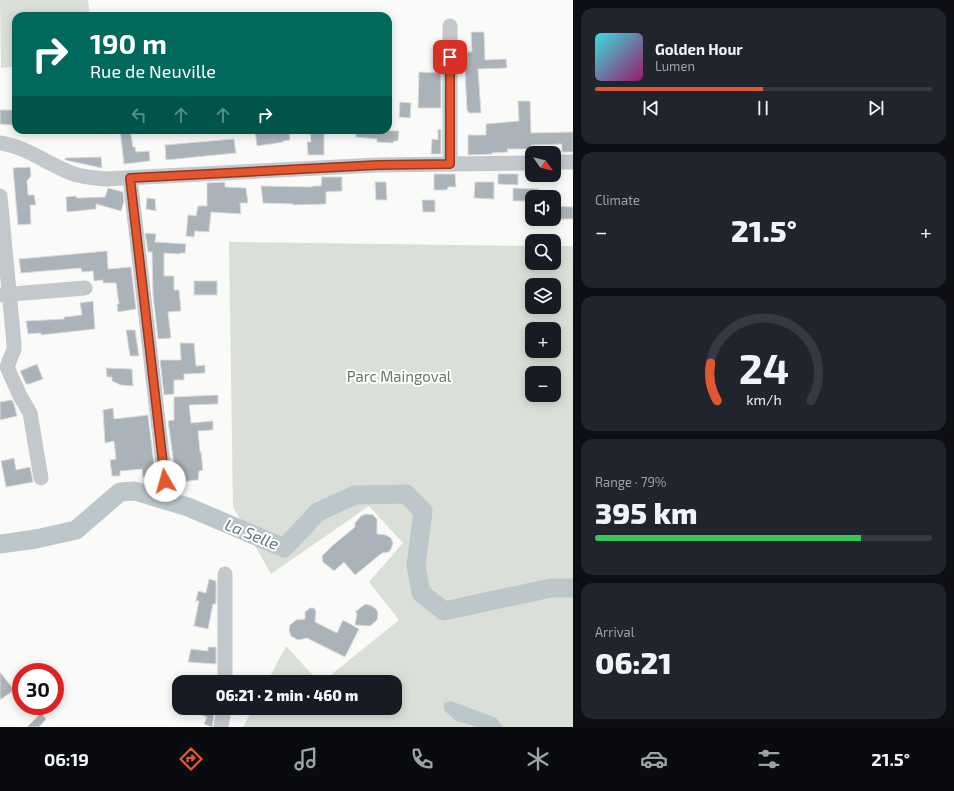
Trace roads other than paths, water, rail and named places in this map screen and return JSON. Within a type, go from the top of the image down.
[{"type":"street","points":[[450,26],[450,164]]},
{"type":"street","points":[[0,143],[17,147],[67,171],[81,176],[105,179],[378,165],[525,163]]},
{"type":"street","points":[[561,162],[573,162]]},
{"type":"street","points":[[130,178],[165,481]]},
{"type":"street","points":[[0,196],[5,294],[14,344],[14,349],[7,367],[20,396],[30,413],[41,478]]},
{"type":"street","points":[[5,294],[85,288]]},
{"type":"street","points":[[225,574],[225,675]]},
{"type":"street","points":[[221,727],[223,715]]},
{"type":"waterway","name":"La Selle","points":[[0,544],[36,539],[76,530],[120,492],[135,491],[188,507],[284,548],[318,512],[355,495],[406,494],[423,511],[416,565],[421,593],[444,611],[551,588],[573,588]]},
{"type":"park label","name":"Parc Maingoval","points":[[399,377]]}]
